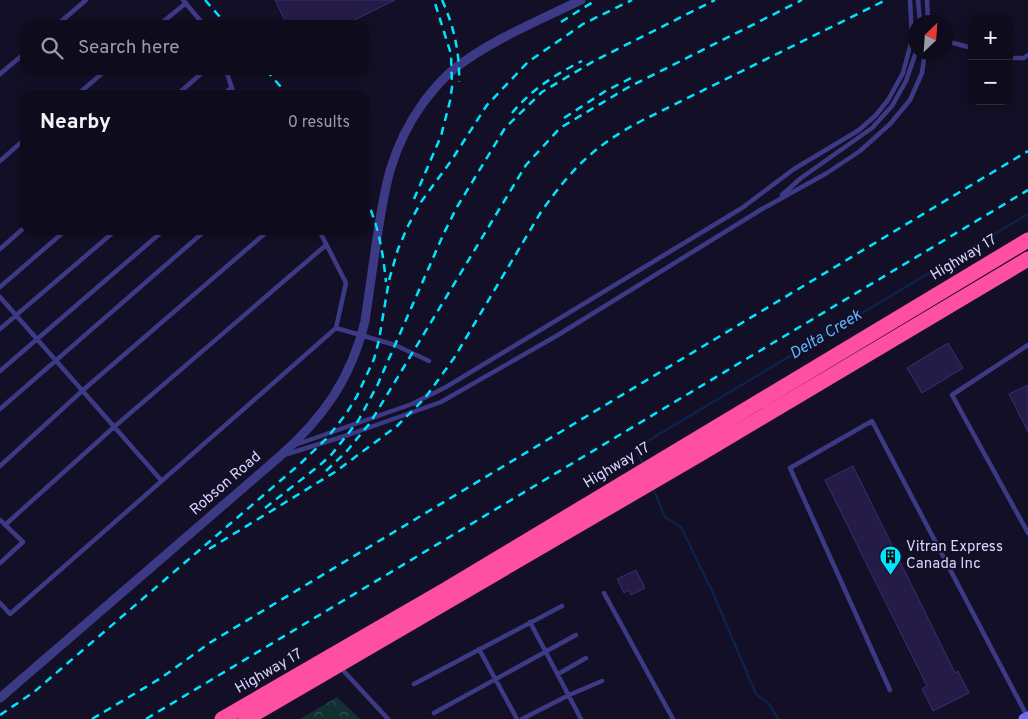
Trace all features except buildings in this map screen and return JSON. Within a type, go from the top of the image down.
[{"type":"highway","name":"Highway 17","points":[[222,719],[445,590],[1028,240]]},
{"type":"highway","name":"Highway 17","points":[[246,719],[889,343],[1028,258]]},
{"type":"street","name":"Robson Road","points":[[0,698],[279,457],[314,423],[335,394],[347,371],[361,336],[386,181],[399,144],[419,109],[452,70],[476,54],[581,0]]},
{"type":"street","points":[[1024,719],[1028,717]]},
{"type":"lane","points":[[63,20],[86,0]]},
{"type":"lane","points":[[290,447],[412,404],[446,387],[742,208],[794,170],[859,130],[876,115],[888,100],[903,73],[912,39],[910,0]]},
{"type":"lane","points":[[918,0],[919,15]]},
{"type":"lane","points":[[927,0],[928,15]]},
{"type":"lane","points":[[164,20],[184,1],[200,20]]},
{"type":"lane","points":[[953,43],[968,47]]},
{"type":"lane","points":[[1013,58],[1028,56]]},
{"type":"lane","points":[[0,74],[20,57]]},
{"type":"lane","points":[[776,202],[801,178],[872,128],[892,106],[906,81],[913,60]]},
{"type":"lane","points":[[279,457],[441,402],[558,335],[860,151],[890,124],[910,100],[922,73],[924,60]]},
{"type":"lane","points":[[83,90],[100,75]]},
{"type":"lane","points":[[182,90],[199,75]]},
{"type":"lane","points":[[228,75],[233,90]]},
{"type":"lane","points":[[229,90],[232,87]]},
{"type":"lane","points":[[0,161],[20,143]]},
{"type":"lane","points":[[0,249],[20,231]]},
{"type":"lane","points":[[0,288],[60,235]]},
{"type":"lane","points":[[0,329],[110,235]]},
{"type":"lane","points":[[0,371],[158,235]]},
{"type":"lane","points":[[0,409],[200,235]]},
{"type":"lane","points":[[0,466],[82,391],[263,235]]},
{"type":"lane","points":[[0,603],[10,614],[336,328],[346,283],[321,235]]},
{"type":"lane","points":[[5,526],[114,427],[326,246]]},
{"type":"lane","points":[[0,297],[161,480]]},
{"type":"lane","points":[[336,328],[395,345],[429,361]]},
{"type":"lane","points":[[1028,345],[952,395],[1028,533]]},
{"type":"lane","points":[[890,690],[790,468],[872,421],[1028,717]]},
{"type":"lane","points":[[0,520],[23,542],[0,563]]},
{"type":"lane","points":[[604,593],[673,719]]},
{"type":"lane","points":[[414,684],[562,606]]},
{"type":"lane","points":[[530,622],[581,719]]},
{"type":"lane","points":[[434,713],[576,635]]},
{"type":"lane","points":[[480,649],[517,719]]},
{"type":"lane","points":[[558,674],[586,658]]},
{"type":"lane","points":[[339,666],[388,719]]},
{"type":"lane","points":[[522,719],[569,695],[602,681]]},
{"type":"green space","points":[[337,697],[360,719],[300,719]]},
{"type":"waterway","name":"Delta Creek","points":[[642,463],[637,450],[641,445],[1028,214]]},
{"type":"waterway","name":"Delta Creek","points":[[654,491],[665,517],[681,527],[713,593],[756,694],[770,705],[778,719]]},
{"type":"railway","points":[[205,0],[223,20]]},
{"type":"railway","points":[[414,199],[441,136],[452,87],[451,54],[434,0]]},
{"type":"railway","points":[[442,0],[455,40],[459,82]]},
{"type":"railway","points":[[561,22],[596,0]]},
{"type":"railway","points":[[0,715],[34,692],[301,463],[327,438],[346,414],[357,396],[374,359],[389,280],[398,249],[408,226],[421,202],[451,161],[487,105],[528,62],[583,24],[632,0]]},
{"type":"railway","points":[[265,508],[332,454],[358,421],[377,386],[457,207],[505,128],[542,92],[594,61],[715,0]]},
{"type":"railway","points":[[326,471],[346,452],[370,423],[526,165],[560,128],[627,88],[802,0]]},
{"type":"railway","points":[[209,549],[335,472],[397,426],[425,398],[454,358],[541,212],[574,170],[598,148],[643,120],[886,0]]},
{"type":"railway","points":[[512,113],[544,83],[582,61]]},
{"type":"railway","points":[[270,75],[284,90]]},
{"type":"railway","points":[[564,118],[604,92],[631,78]]},
{"type":"railway","points":[[92,719],[161,678],[211,642],[1028,151]]},
{"type":"railway","points":[[146,719],[1028,190]]},
{"type":"railway","points":[[370,210],[379,238],[386,282]]},
{"type":"place","name":"Vitran Express Canada Inc","points":[[890,575]]}]
